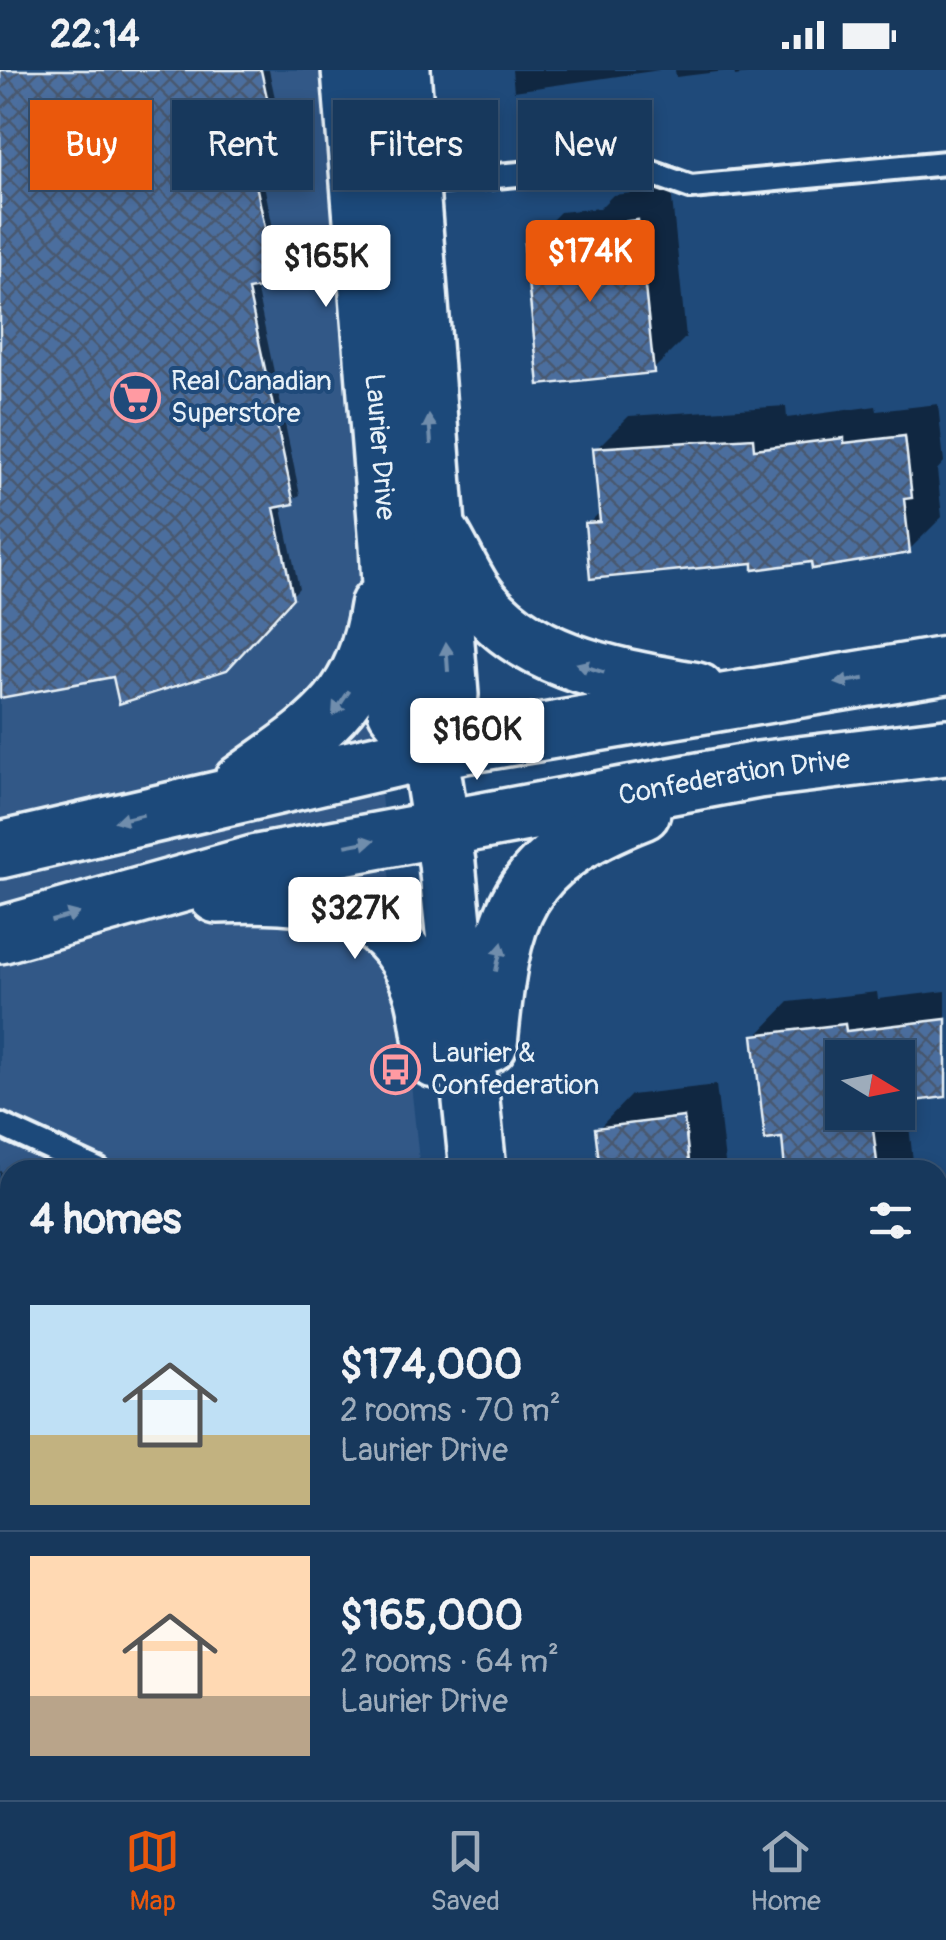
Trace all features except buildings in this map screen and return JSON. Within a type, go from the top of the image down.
[{"type":"main road","name":"Laurier Drive","points":[[350,70],[412,536]]},
{"type":"main road","name":"Laurier Drive","points":[[402,70],[404,100]]},
{"type":"main road","name":"Laurier Drive","points":[[411,190],[412,536],[396,710],[429,751]]},
{"type":"main road","points":[[224,796],[331,718],[350,690],[412,536],[501,622],[551,654],[625,679],[754,696]]},
{"type":"main road","points":[[0,850],[429,751],[946,665]]},
{"type":"main road","name":"Confederation Drive","points":[[0,936],[257,862],[758,770],[946,747]]},
{"type":"main road","points":[[429,751],[477,1160]]},
{"type":"main road","points":[[477,1160],[497,960],[508,919],[529,883],[580,838],[758,770]]},
{"type":"main road","points":[[129,898],[262,892],[340,903],[376,923],[406,951],[423,992],[434,1058],[475,1160]]},
{"type":"lane","points":[[498,176],[626,164],[692,187],[946,164]]},
{"type":"lane","points":[[0,1125],[76,1160]]},
{"type":"shaded area","points":[[0,70],[324,70],[359,584],[419,1160],[0,1160]]},
{"type":"place","name":"Real Canadian Superstore","points":[[136,397]]},
{"type":"place","name":"Laurier & Confederation","points":[[396,1069]]}]
